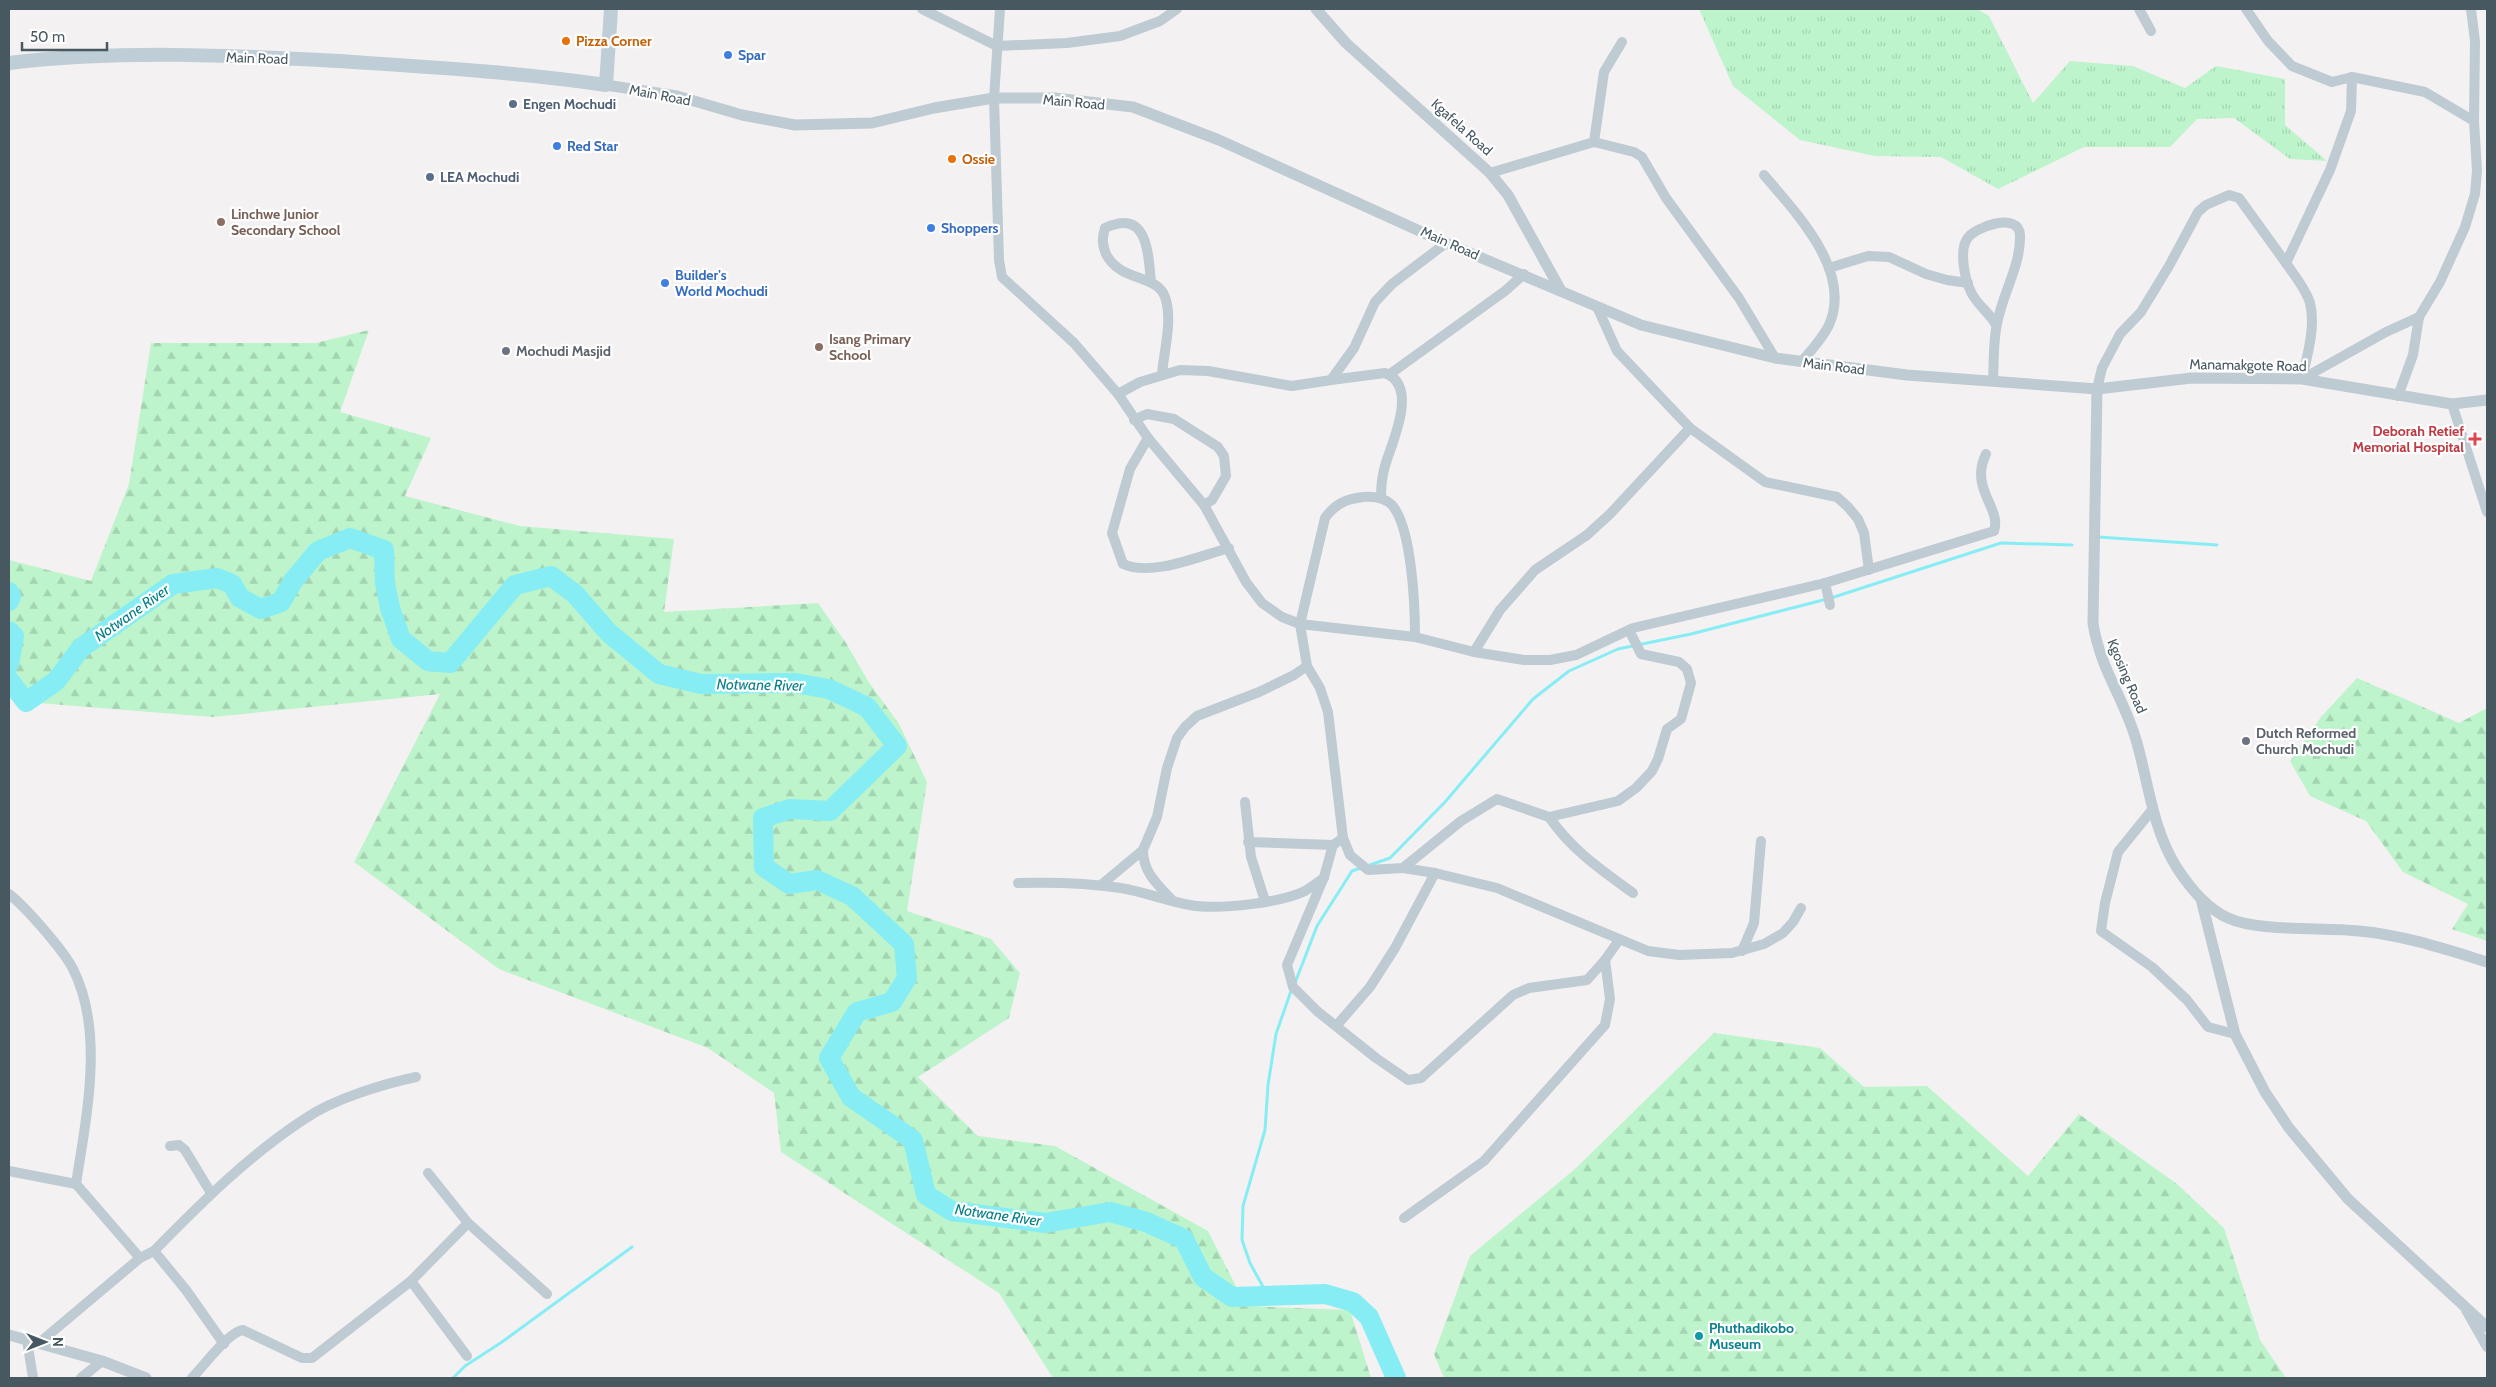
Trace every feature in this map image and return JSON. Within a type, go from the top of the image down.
[{"type":"main road","points":[[606,85],[611,9]]},
{"type":"main road","name":"Main Road","points":[[9,63],[130,55],[252,56],[481,70],[606,85]]},
{"type":"street","points":[[922,9],[997,46],[1066,43],[1120,36],[1160,21],[1177,9]]},
{"type":"street","points":[[1000,9],[994,98],[999,260],[1002,277],[1074,343],[1118,394],[1134,420],[1204,505],[1246,582],[1262,603],[1282,617],[1300,624],[1416,637],[1474,652],[1524,660],[1550,660],[1576,655],[1631,634],[1826,587],[1869,570],[1994,531],[1995,519],[1979,477],[1981,465],[1986,454]]},
{"type":"street","points":[[2139,9],[2151,31]]},
{"type":"street","points":[[2246,9],[2268,41],[2292,66],[2332,82],[2352,77],[2425,92],[2474,121]]},
{"type":"street","points":[[2398,396],[2413,355],[2419,317],[2440,282],[2465,227],[2475,194],[2477,171],[2474,121],[2476,41],[2472,9]]},
{"type":"street","name":"Kgafela Road","points":[[1320,11],[1346,43],[1490,173],[1508,194],[1560,289]]},
{"type":"street","points":[[1594,142],[1604,72],[1622,42]]},
{"type":"street","points":[[2286,263],[2330,170],[2351,110],[2352,77]]},
{"type":"street","name":"Main Road","points":[[606,85],[677,96],[742,115],[795,125],[872,123],[934,108],[994,98],[1055,98],[1133,107],[1219,140],[1446,242],[1560,289],[1598,309],[1641,325],[1775,358],[1802,362],[1907,375],[2097,389]]},
{"type":"street","points":[[1490,173],[1594,142],[1634,152],[1642,157],[1666,198],[1739,298],[1775,358]]},
{"type":"street","points":[[1764,175],[1810,232],[1823,252],[1830,268],[1833,305],[1829,324],[1802,362]]},
{"type":"street","points":[[2097,389],[2102,368],[2120,334],[2141,312],[2170,266],[2198,212],[2206,205],[2229,195],[2239,198],[2305,292],[2311,313],[2309,352],[2302,380]]},
{"type":"street","points":[[1151,282],[1148,247],[1142,233],[1131,225],[1119,222],[1105,228],[1102,246],[1112,265],[1128,274],[1151,282],[1165,295],[1168,311],[1162,374]]},
{"type":"street","points":[[1993,381],[1996,325],[2015,265],[2020,236],[2019,229],[2015,225],[2005,222],[1976,231],[1967,238],[1964,247],[1968,283],[1975,299],[1996,325]]},
{"type":"street","points":[[1331,380],[1354,348],[1375,302],[1392,284],[1446,242]]},
{"type":"street","points":[[1830,268],[1868,256],[1889,257],[1926,274],[1968,283]]},
{"type":"street","points":[[1390,374],[1489,303],[1524,274]]},
{"type":"street","points":[[1598,309],[1617,351],[1690,428],[1765,482],[1837,497],[1858,519],[1864,533],[1869,570]]},
{"type":"street","points":[[2302,380],[2386,332],[2419,317]]},
{"type":"street","points":[[1118,394],[1162,374],[1180,370],[1208,372],[1292,386],[1385,372],[1390,374],[1401,393],[1402,407],[1395,440],[1382,477],[1381,497]]},
{"type":"street","name":"Manamakgote Road","points":[[2097,389],[2192,378],[2302,380],[2452,404],[2487,400]]},
{"type":"street","name":"Kgosing Road","points":[[2097,389],[2093,624],[2099,656],[2129,718],[2152,810],[2177,868],[2200,899]]},
{"type":"street","points":[[2452,404],[2487,512]]},
{"type":"street","points":[[1134,420],[1147,414],[1174,420],[1218,447],[1224,456],[1226,476],[1212,500],[1204,505]]},
{"type":"street","points":[[1474,652],[1500,610],[1535,570],[1587,535],[1610,514],[1690,428]]},
{"type":"street","points":[[1148,438],[1130,469],[1114,525],[1114,540],[1123,564],[1133,568],[1147,569],[1229,548]]},
{"type":"street","points":[[1416,637],[1415,592],[1408,550],[1398,514],[1391,504],[1381,497],[1344,500],[1333,507],[1325,518],[1300,624],[1307,666],[1320,688],[1328,712],[1343,838],[1350,855],[1368,870],[1403,868],[1435,873],[1497,888],[1648,951],[1679,956],[1742,951],[1764,944],[1783,933],[1793,922],[1800,908]]},
{"type":"street","points":[[1826,587],[1830,605]]},
{"type":"street","points":[[1403,868],[1462,821],[1497,799],[1549,817],[1618,801],[1636,788],[1652,771],[1658,760],[1667,729],[1681,719],[1691,683],[1687,669],[1679,662],[1646,656],[1638,652],[1631,634]]},
{"type":"street","points":[[1172,900],[1151,878],[1143,863],[1143,850],[1157,817],[1177,738],[1197,716],[1259,692],[1307,666]]},
{"type":"street","points":[[1245,802],[1248,842],[1265,901]]},
{"type":"street","points":[[2152,810],[2118,852],[2105,903],[2101,931],[2152,967],[2187,1000],[2208,1027],[2235,1034]]},
{"type":"street","points":[[1549,817],[1564,838],[1581,856],[1633,894]]},
{"type":"street","points":[[1343,838],[1333,846],[1324,877],[1287,965],[1293,986],[1318,1011],[1404,1078],[1416,1080],[1445,1058],[1514,995],[1529,988],[1581,983],[1586,980],[1605,960],[1619,940]]},
{"type":"street","points":[[1742,951],[1754,923],[1761,841]]},
{"type":"street","points":[[1248,842],[1333,846]]},
{"type":"street","points":[[1101,885],[1143,850]]},
{"type":"street","points":[[1337,1025],[1370,986],[1395,948],[1435,873]]},
{"type":"street","points":[[1018,883],[1066,882],[1101,885],[1195,906],[1237,906],[1305,891],[1324,877]]},
{"type":"street","points":[[9,894],[20,902],[64,953],[80,987],[86,1009],[90,1048],[89,1091],[76,1184]]},
{"type":"street","points":[[2200,899],[2228,918],[2245,923],[2378,933],[2487,962]]},
{"type":"street","points":[[2200,899],[2235,1034],[2265,1092],[2289,1128],[2348,1199],[2487,1327]]},
{"type":"street","points":[[1404,1218],[1484,1161],[1605,1025],[1610,999],[1605,960]]},
{"type":"street","points":[[33,1341],[140,1258],[154,1251],[211,1193],[247,1162],[307,1117],[371,1089],[416,1078]]},
{"type":"street","points":[[170,1146],[179,1145],[185,1150],[211,1193]]},
{"type":"street","points":[[9,1171],[76,1184],[140,1258]]},
{"type":"street","points":[[428,1173],[468,1223],[547,1294]]},
{"type":"street","points":[[192,1378],[224,1344],[237,1332],[243,1330],[302,1358],[312,1358],[412,1281],[468,1223]]},
{"type":"street","points":[[154,1251],[186,1290],[224,1344]]},
{"type":"street","points":[[412,1281],[467,1356]]},
{"type":"street","points":[[2466,1309],[2487,1347]]},
{"type":"street","points":[[9,1335],[102,1361],[146,1378]]},
{"type":"street","points":[[32,1378],[33,1341]]},
{"type":"street","points":[[81,1378],[102,1361]]},
{"type":"green space","points":[[1699,9],[1977,9],[1989,16],[2033,103],[2070,61],[2133,66],[2185,88],[2216,66],[2285,79],[2285,125],[2327,161],[2290,159],[2234,118],[2197,119],[2170,147],[2084,147],[1998,189],[1941,157],[1875,156],[1800,140],[1733,86]]},
{"type":"green space","points":[[369,330],[340,412],[431,438],[405,496],[520,526],[674,539],[664,612],[818,603],[846,643],[868,681],[899,724],[927,782],[907,911],[991,939],[1020,973],[1009,1018],[918,1077],[978,1136],[1055,1146],[1208,1231],[1246,1306],[1350,1310],[1371,1378],[1053,1378],[999,1293],[781,1152],[774,1093],[708,1048],[499,969],[354,862],[440,694],[213,717],[26,702],[9,693],[9,560],[91,581],[129,484],[151,343],[316,343]]},
{"type":"green space","points":[[2357,678],[2459,723],[2487,708],[2487,941],[2452,929],[2468,904],[2403,872],[2366,821],[2310,796],[2290,761],[2321,717]]},
{"type":"green space","points":[[1714,1033],[1820,1048],[1864,1087],[1927,1086],[2028,1176],[2079,1114],[2177,1184],[2224,1228],[2260,1340],[2286,1378],[1444,1378],[1434,1354],[1470,1256],[1575,1169]]},
{"type":"waterway","points":[[2098,537],[2217,545]]},
{"type":"waterway","name":"Notwane River","points":[[9,680],[26,702],[56,681],[81,648],[173,584],[217,578],[232,584],[240,598],[261,609],[281,602],[293,581],[318,551],[350,538],[384,550],[385,583],[390,608],[401,639],[428,661],[450,663],[515,585],[551,576],[575,594],[609,633],[659,674],[701,684],[795,683],[829,689],[867,707],[897,746],[830,811],[790,809],[763,818],[764,867],[789,884],[817,880],[852,896],[904,944],[907,978],[892,1002],[857,1012],[829,1058],[851,1097],[913,1140],[926,1195],[952,1211],[1045,1223],[1110,1212],[1146,1222],[1184,1239],[1203,1277],[1232,1297],[1325,1294],[1353,1302],[1369,1317],[1396,1378]]},
{"type":"waterway","points":[[1367,866],[1390,858],[1445,802],[1533,699],[1569,671],[1618,649],[1691,634],[1831,598],[2001,543],[2072,545]]},
{"type":"waterway","name":"Notwane River","points":[[9,592],[11,596],[9,601]]},
{"type":"waterway","name":"Notwane River","points":[[9,631],[14,636],[9,664]]},
{"type":"waterway","points":[[1295,983],[1317,926],[1352,871],[1361,868]]},
{"type":"waterway","points":[[1268,1296],[1250,1263],[1242,1240],[1243,1206],[1265,1130],[1268,1085],[1276,1034],[1292,988]]},
{"type":"waterway","points":[[453,1378],[465,1366],[502,1342],[632,1247]]},
{"type":"place","name":"Pizza Corner","points":[[566,41]]},
{"type":"place","name":"Spar","points":[[728,55]]},
{"type":"place","name":"Engen Mochudi","points":[[513,104]]},
{"type":"place","name":"Red Star","points":[[557,146]]},
{"type":"place","name":"Ossie","points":[[952,159]]},
{"type":"place","name":"LEA Mochudi","points":[[430,177]]},
{"type":"place","name":"Linchwe Junior Secondary School","points":[[221,222]]},
{"type":"place","name":"Shoppers","points":[[931,228]]},
{"type":"place","name":"Builder's World Mochudi","points":[[665,283]]},
{"type":"place","name":"Isang Primary School","points":[[819,347]]},
{"type":"place","name":"Mochudi Masjid","points":[[506,351]]},
{"type":"place","name":"Deborah Retief Memorial Hospital","points":[[2475,439]]},
{"type":"place","name":"Dutch Reformed Church Mochudi","points":[[2246,741]]},
{"type":"place","name":"Phuthadikobo Museum","points":[[1699,1336]]}]
